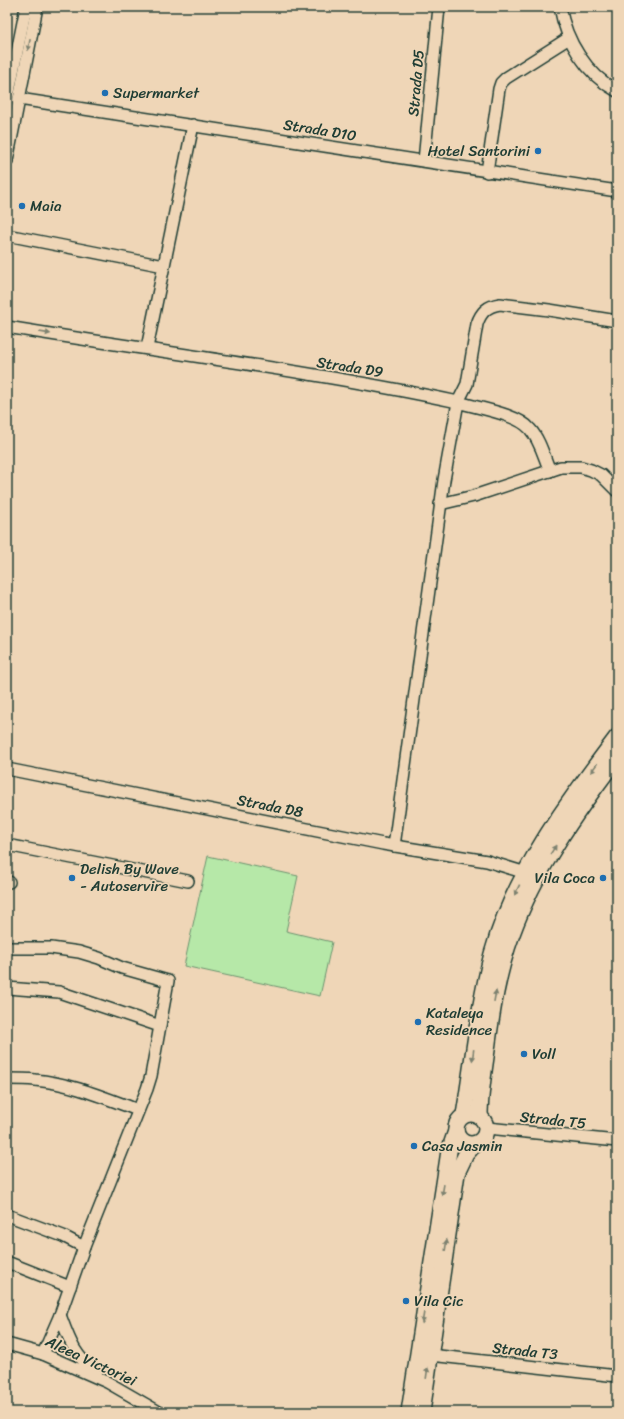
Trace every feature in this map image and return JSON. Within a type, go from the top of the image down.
[{"type":"main road","points":[[409,1412],[448,1159],[457,1123],[464,1115],[484,985],[500,929],[537,851],[566,807],[617,737]]},
{"type":"main road","points":[[422,1412],[457,1173],[462,1162],[475,1144],[483,1139],[485,1135],[482,1090],[491,1019],[497,988],[512,934],[531,891],[550,855],[617,758]]},
{"type":"main road","points":[[464,1115],[475,1114],[484,1122]]},
{"type":"main road","points":[[456,1131],[462,1142],[466,1144],[475,1144]]},
{"type":"street","points":[[7,102],[26,7]]},
{"type":"street","points":[[7,162],[37,7]]},
{"type":"street","name":"Strada D5","points":[[424,161],[439,7]]},
{"type":"street","points":[[560,7],[568,38],[580,57],[595,75],[609,87],[617,91]]},
{"type":"street","points":[[487,172],[501,83],[506,78],[568,38]]},
{"type":"street","name":"Strada D10","points":[[19,99],[617,191]]},
{"type":"street","points":[[147,348],[193,125]]},
{"type":"street","points":[[7,235],[164,266]]},
{"type":"street","points":[[394,846],[448,451],[458,402],[468,384],[477,324],[480,316],[484,310],[500,304],[617,321]]},
{"type":"street","name":"Strada D9","points":[[7,327],[147,348],[374,386],[458,402],[516,418],[530,428],[537,440],[550,471]]},
{"type":"street","points":[[440,504],[474,496],[561,467],[591,470],[601,476],[617,490]]},
{"type":"street","name":"Strada D8","points":[[7,769],[394,846],[487,861],[526,873]]},
{"type":"street","points":[[7,845],[188,881]]},
{"type":"street","points":[[7,948],[51,948],[79,952],[99,958],[122,968],[168,982],[151,1076],[84,1247],[60,1315],[43,1354]]},
{"type":"street","points":[[7,988],[59,992],[160,1026]]},
{"type":"street","points":[[7,1079],[35,1080],[61,1084],[138,1110]]},
{"type":"street","name":"Strada T5","points":[[484,1122],[617,1141]]},
{"type":"street","points":[[7,1215],[63,1236],[84,1247]]},
{"type":"street","points":[[7,1262],[70,1287]]},
{"type":"street","points":[[60,1315],[67,1337],[73,1349],[87,1366],[107,1382]]},
{"type":"street","name":"Aleea Victoriei","points":[[7,1344],[43,1354],[107,1382],[159,1412]]},
{"type":"street","name":"Strada T3","points":[[430,1355],[617,1376]]},
{"type":"green space","points":[[208,856],[298,876],[286,931],[332,942],[320,996],[184,966]]},
{"type":"place","name":"Supermarket","points":[[105,93]]},
{"type":"place","name":"Hotel Santorini","points":[[538,151]]},
{"type":"place","name":"Maia","points":[[22,206]]},
{"type":"place","name":"Delish By Wave - Autoservire","points":[[72,878]]},
{"type":"place","name":"Vila Coca","points":[[603,878]]},
{"type":"place","name":"Kataleya Residence","points":[[418,1022]]},
{"type":"place","name":"Voll","points":[[524,1054]]},
{"type":"place","name":"Casa Jasmin","points":[[414,1146]]},
{"type":"place","name":"Vila Cic","points":[[406,1301]]}]
